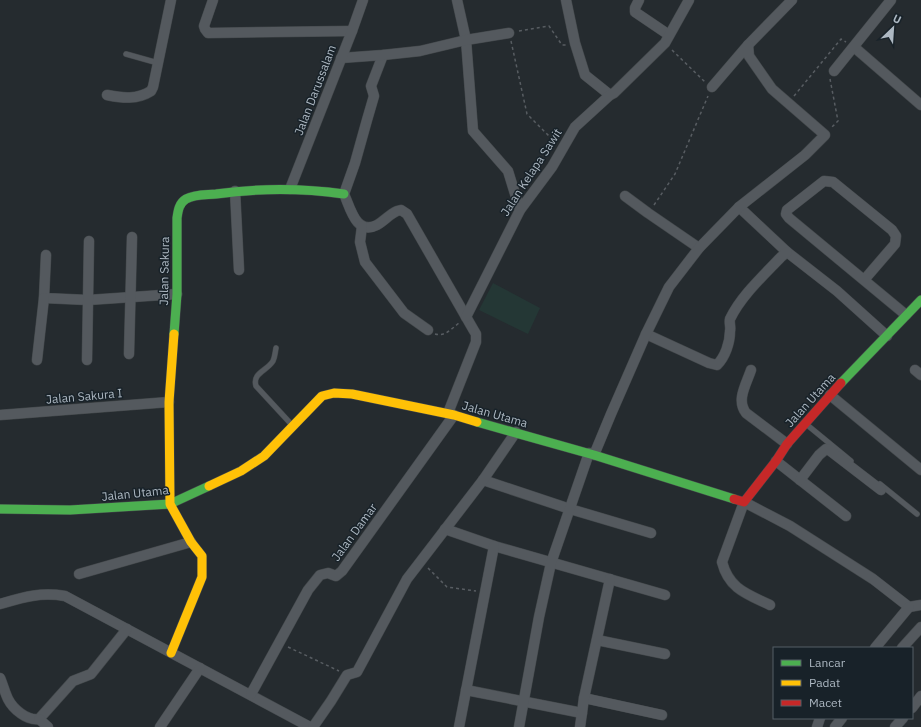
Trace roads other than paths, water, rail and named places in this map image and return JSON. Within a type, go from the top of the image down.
[{"type":"street","points":[[107,95],[125,98],[136,97],[149,93],[153,87],[171,0]]},
{"type":"street","points":[[213,0],[204,26],[207,32],[211,34],[352,31]]},
{"type":"street","name":"Jalan Darussalam","points":[[290,189],[363,0]]},
{"type":"street","points":[[457,0],[466,40],[473,131],[508,171],[520,210]]},
{"type":"street","points":[[566,0],[575,43],[585,75],[610,95]]},
{"type":"street","points":[[639,0],[635,8],[635,12],[667,39]]},
{"type":"street","name":"Jalan Kelapa Sawit","points":[[466,317],[520,210],[552,167],[575,127],[614,93],[667,39],[689,0]]},
{"type":"street","points":[[712,87],[748,45],[792,0]]},
{"type":"street","points":[[834,71],[891,0]]},
{"type":"street","points":[[341,58],[420,51],[466,40],[509,33]]},
{"type":"street","points":[[520,727],[539,617],[552,563],[570,509],[592,454],[668,287],[699,248],[739,207],[805,156],[825,135],[772,89],[748,56],[748,45]]},
{"type":"street","points":[[854,47],[921,105]]},
{"type":"street","points":[[383,55],[371,86],[374,96],[355,163],[344,194],[357,223],[362,226],[376,226],[397,211],[401,210],[407,214],[476,334],[476,342],[452,414]]},
{"type":"street","points":[[864,280],[895,244],[896,236],[892,230],[833,182],[824,181],[787,210],[786,214],[789,218],[906,315]]},
{"type":"street","name":"Jalan Sakura","points":[[170,504],[169,402],[176,294],[177,218],[179,207],[188,198],[234,191],[290,189],[318,190],[344,194]]},
{"type":"street","points":[[234,191],[239,270]]},
{"type":"street","points":[[625,196],[699,248]]},
{"type":"street","points":[[739,207],[787,252],[836,291],[888,336]]},
{"type":"street","points":[[362,226],[360,242],[365,262],[404,313],[428,330]]},
{"type":"street","points":[[129,354],[132,237]]},
{"type":"street","points":[[87,360],[89,241]]},
{"type":"street","points":[[646,334],[709,363],[717,365],[722,360],[729,342],[730,321],[744,298],[780,257],[787,252]]},
{"type":"street","points":[[37,360],[44,298],[46,256]]},
{"type":"street","points":[[44,298],[88,300],[176,294]]},
{"type":"street","name":"Jalan Utama","points":[[0,509],[70,510],[170,504],[241,471],[264,456],[322,396],[334,393],[352,394],[452,414],[592,454],[744,502],[776,461],[787,444],[830,395],[920,302]]},
{"type":"street","points":[[751,370],[740,399],[742,408],[746,413],[787,444]]},
{"type":"street","points":[[830,395],[921,470]]},
{"type":"street","name":"Jalan Sakura I","points":[[0,415],[169,402]]},
{"type":"street","name":"Jalan Damar","points":[[250,694],[308,590],[320,575],[328,573],[336,576],[342,572],[452,414]]},
{"type":"street","points":[[0,604],[30,596],[50,594],[65,596],[311,727],[331,701],[347,675],[357,672],[407,579],[483,480],[516,432]]},
{"type":"street","points":[[800,480],[819,455],[826,449],[881,490]]},
{"type":"street","points":[[776,461],[846,516]]},
{"type":"street","points":[[483,480],[570,509],[651,533]]},
{"type":"street","points":[[770,604],[741,592],[731,583],[722,562],[744,502],[790,526],[873,579],[908,607]]},
{"type":"street","points":[[170,504],[191,542],[202,556],[202,577],[171,653]]},
{"type":"street","points":[[445,529],[494,546],[665,595]]},
{"type":"street","points":[[79,574],[191,542]]},
{"type":"street","points":[[459,727],[494,546]]},
{"type":"street","points":[[580,727],[584,698],[610,579]]},
{"type":"street","points":[[876,647],[908,607],[921,605]]},
{"type":"street","points":[[903,647],[921,627]]},
{"type":"street","points":[[38,719],[73,681],[91,674],[127,629]]},
{"type":"street","points":[[597,640],[665,654]]},
{"type":"street","points":[[160,727],[200,668]]},
{"type":"street","points":[[0,678],[8,700],[29,718],[34,720],[38,719],[48,727]]},
{"type":"street","points":[[466,690],[582,713]]},
{"type":"street","points":[[913,707],[921,696]]},
{"type":"street","points":[[584,698],[662,714]]},
{"type":"street","points":[[835,727],[841,719]]},
{"type":"street","points":[[894,727],[902,719]]},
{"type":"lane","points":[[126,54],[158,63]]},
{"type":"lane","points":[[276,348],[272,362],[257,375],[254,381],[256,386],[292,426]]},
{"type":"lane","points":[[805,424],[917,514]]}]
